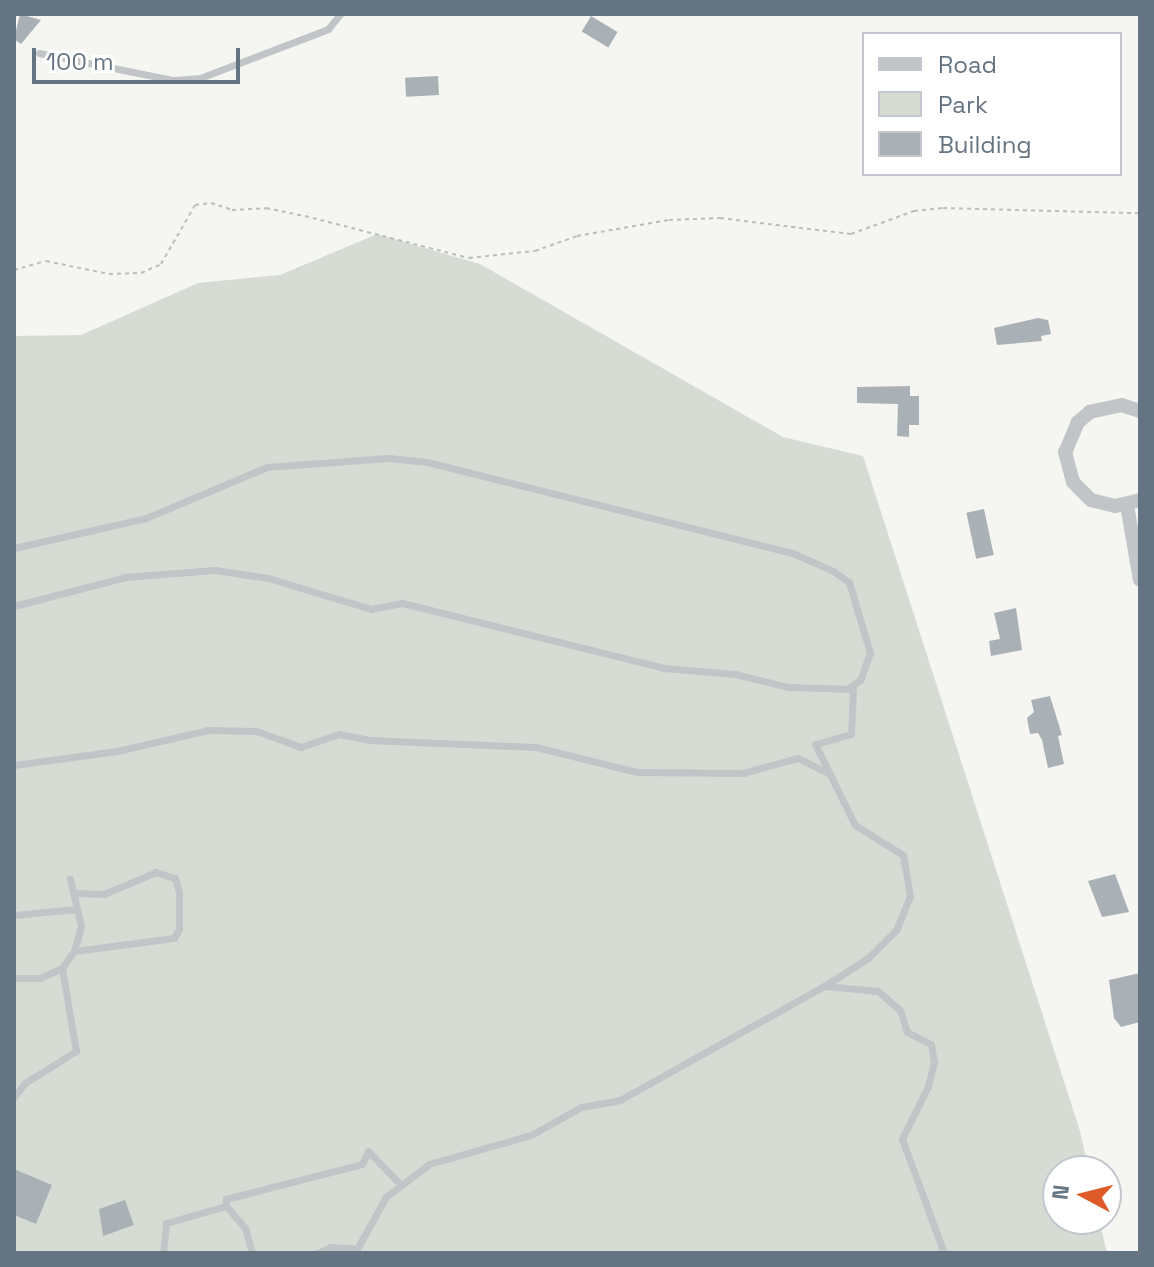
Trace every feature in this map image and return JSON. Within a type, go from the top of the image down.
[{"type":"street","points":[[1140,411],[1122,405],[1090,412],[1078,422],[1065,452],[1068,473],[1081,492],[1102,505],[1134,503],[1140,580]]},
{"type":"lane","points":[[39,53],[173,80],[200,78],[328,29],[340,14]]},
{"type":"lane","points":[[14,548],[146,518],[267,467],[388,458],[427,462],[795,554],[833,571],[849,582],[870,653],[860,680],[848,688]]},
{"type":"lane","points":[[14,606],[125,577],[215,570],[268,578],[371,609],[402,603],[664,668],[735,674],[788,687],[853,689],[851,734],[815,744],[855,825],[903,855],[910,896],[896,930],[868,958],[824,986],[620,1100],[581,1107],[531,1135],[429,1164],[399,1183],[357,1249],[331,1247],[317,1253]]},
{"type":"lane","points":[[14,765],[117,751],[208,730],[256,731],[301,747],[339,734],[415,743],[536,747],[637,772],[743,773],[798,758],[829,775]]},
{"type":"lane","points":[[74,893],[104,894],[156,872],[175,878],[179,905],[174,938],[74,951]]},
{"type":"lane","points":[[14,978],[40,978],[62,968],[74,951],[81,926],[70,879]]},
{"type":"lane","points":[[14,915],[77,909]]},
{"type":"lane","points":[[14,1097],[25,1083],[76,1051],[62,968]]},
{"type":"lane","points":[[824,986],[878,991],[900,1010],[907,1032],[931,1044],[934,1062],[928,1086],[902,1139],[944,1253]]},
{"type":"lane","points":[[252,1253],[245,1228],[226,1206],[226,1199],[362,1164],[368,1151],[399,1183]]},
{"type":"lane","points":[[163,1253],[166,1223],[226,1206]]},
{"type":"path","points":[[14,270],[46,261],[109,274],[141,273],[161,264],[195,205],[211,203],[232,210],[266,208],[305,216],[469,258],[535,251],[577,236],[669,220],[720,218],[851,234],[914,211],[943,208],[1140,213]]},
{"type":"green space","points":[[377,234],[480,264],[783,437],[863,456],[1080,1131],[1085,1155],[1042,1155],[1042,1235],[1103,1235],[1107,1253],[14,1253],[14,336],[81,335],[198,283],[280,275]]},
{"type":"building","points":[[20,14],[41,20],[21,44],[14,39]]},
{"type":"building","points":[[591,16],[618,32],[608,47],[582,31]]},
{"type":"building","points":[[438,76],[439,95],[406,97],[405,78]]},
{"type":"building","points":[[1038,318],[1048,320],[1051,334],[1041,336],[1042,341],[997,345],[994,328]]},
{"type":"building","points":[[910,386],[910,396],[919,396],[919,425],[909,425],[909,437],[897,436],[898,404],[857,403],[857,387]]},
{"type":"building","points":[[984,509],[994,555],[976,559],[966,513]]},
{"type":"building","points":[[1016,608],[1022,650],[991,656],[989,641],[1000,639],[994,613]]},
{"type":"building","points":[[1050,696],[1062,735],[1058,736],[1064,764],[1048,768],[1042,740],[1038,733],[1030,734],[1027,718],[1034,712],[1031,700]]},
{"type":"building","points":[[1115,874],[1129,912],[1102,917],[1088,881]]},
{"type":"building","points":[[1140,973],[1140,1022],[1121,1027],[1114,1018],[1109,980]]},
{"type":"building","points":[[14,1169],[52,1185],[36,1224],[14,1215]]},
{"type":"building","points":[[125,1200],[134,1225],[103,1236],[99,1209]]}]
